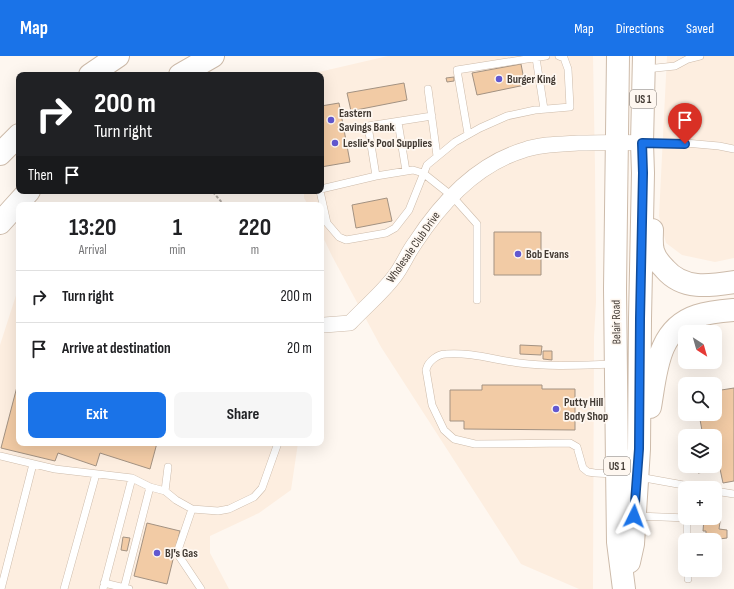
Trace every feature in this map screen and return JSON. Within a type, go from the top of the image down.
[{"type":"highway","points":[[94,72],[118,56]]},
{"type":"highway","points":[[185,72],[213,56]]},
{"type":"highway","name":"Belair Road","points":[[618,56],[616,142],[616,364],[627,475],[634,516],[633,544],[624,588]]},
{"type":"highway","name":"Belair Road","points":[[624,588],[618,542],[627,475],[639,449],[644,62]]},
{"type":"highway","points":[[0,154],[16,138]]},
{"type":"highway","points":[[616,142],[629,167],[629,244],[640,319]]},
{"type":"highway","points":[[643,173],[651,218],[653,250],[662,267],[674,278],[692,285],[709,285],[734,282]]},
{"type":"highway","points":[[19,202],[26,194]]},
{"type":"highway","points":[[0,224],[16,206]]},
{"type":"highway","points":[[639,449],[647,423],[656,366],[659,355],[668,337],[678,327],[693,317],[734,310]]},
{"type":"street","name":"Wholesale Club Drive","points":[[324,328],[350,323],[394,277],[429,221],[469,180],[494,162],[524,150],[553,144],[616,142],[642,143]]},
{"type":"lane","points":[[468,134],[457,70],[546,56]]},
{"type":"lane","points":[[324,206],[328,223],[339,237],[346,240],[386,234],[395,228],[409,210],[427,165],[468,134],[501,118],[534,110],[570,107],[568,69],[564,58],[559,56]]},
{"type":"lane","points":[[644,62],[675,66],[688,59],[700,56]]},
{"type":"lane","points":[[536,58],[544,109]]},
{"type":"lane","points":[[428,89],[437,156]]},
{"type":"lane","points":[[376,176],[368,126],[432,116]]},
{"type":"lane","points":[[398,122],[406,171]]},
{"type":"lane","points":[[642,143],[719,146],[734,149]]},
{"type":"lane","points":[[324,189],[376,176],[406,171],[413,170],[423,173],[452,196],[477,224],[477,300]]},
{"type":"lane","points":[[616,364],[549,366],[519,363],[474,355],[446,354],[434,359],[427,365],[426,370],[432,405],[444,430],[454,438],[475,444],[570,443],[577,447],[583,468],[588,472],[627,475],[678,484]]},
{"type":"lane","points":[[0,456],[55,469],[132,478],[150,487],[164,491],[192,509],[218,511],[229,509],[254,497],[262,488],[277,446]]},
{"type":"lane","points":[[1,589],[33,464]]},
{"type":"lane","points":[[164,491],[168,467]]},
{"type":"lane","points":[[64,589],[96,474]]},
{"type":"lane","points":[[132,478],[104,586],[127,588],[150,487]]},
{"type":"lane","points":[[722,492],[734,494]]},
{"type":"lane","points":[[192,509],[177,554],[201,589]]},
{"type":"lane","points":[[634,516],[687,518],[687,533]]},
{"type":"path","points":[[215,194],[221,202]]},
{"type":"shaded area","points":[[388,56],[593,56],[596,302],[594,337],[593,589],[579,589],[521,564],[381,347],[332,256],[324,239],[324,202],[306,202],[304,198],[304,194],[324,194],[324,72],[319,72]]},
{"type":"shaded area","points":[[667,56],[734,56],[734,258],[715,262],[682,255],[666,243],[659,216]]},
{"type":"shaded area","points":[[16,295],[16,446],[298,446],[291,490],[259,513],[210,536],[210,553],[229,589],[0,589],[0,345]]},
{"type":"building","name":"Burger King","points":[[521,64],[525,85],[477,95],[472,73]]},
{"type":"building","points":[[454,77],[454,81],[447,82],[446,78]]},
{"type":"building","points":[[404,83],[407,100],[351,111],[347,93]]},
{"type":"building","points":[[339,103],[350,162],[324,166],[324,106]]},
{"type":"building","points":[[387,198],[392,221],[356,228],[352,205]]},
{"type":"building","name":"Bob Evans","points":[[494,232],[541,232],[541,275],[494,275]]},
{"type":"building","points":[[520,345],[542,346],[541,355],[520,354]]},
{"type":"building","points":[[543,351],[552,351],[552,360],[543,359]]},
{"type":"building","points":[[482,385],[542,385],[542,389],[575,389],[575,430],[464,429],[464,421],[450,421],[450,390],[482,390]]},
{"type":"building","points":[[734,388],[734,481],[723,483],[721,473],[722,429],[702,429],[700,421],[722,421],[722,390]]},
{"type":"building","points":[[16,390],[16,446],[156,446],[150,469],[100,453],[96,466],[58,453],[55,461],[1,448]]},
{"type":"building","name":"BJ's Gas","points":[[147,523],[180,531],[167,584],[134,576]]},
{"type":"building","points":[[703,525],[720,525],[719,529],[727,530],[727,538],[722,539],[722,533],[706,533],[706,531],[703,531]]},
{"type":"building","points":[[123,537],[130,538],[127,551],[121,550]]},
{"type":"place","name":"Burger King","points":[[499,79]]},
{"type":"place","name":"Eastern Savings Bank","points":[[331,120]]},
{"type":"place","name":"Leslie's Pool Supplies","points":[[335,143]]},
{"type":"place","name":"Bob Evans","points":[[518,254]]},
{"type":"place","name":"Putty Hill Body Shop","points":[[556,409]]},
{"type":"place","name":"BJ's Gas","points":[[157,553]]},
{"type":"route","points":[[634,516],[639,449],[643,173],[642,143],[685,144]]}]
